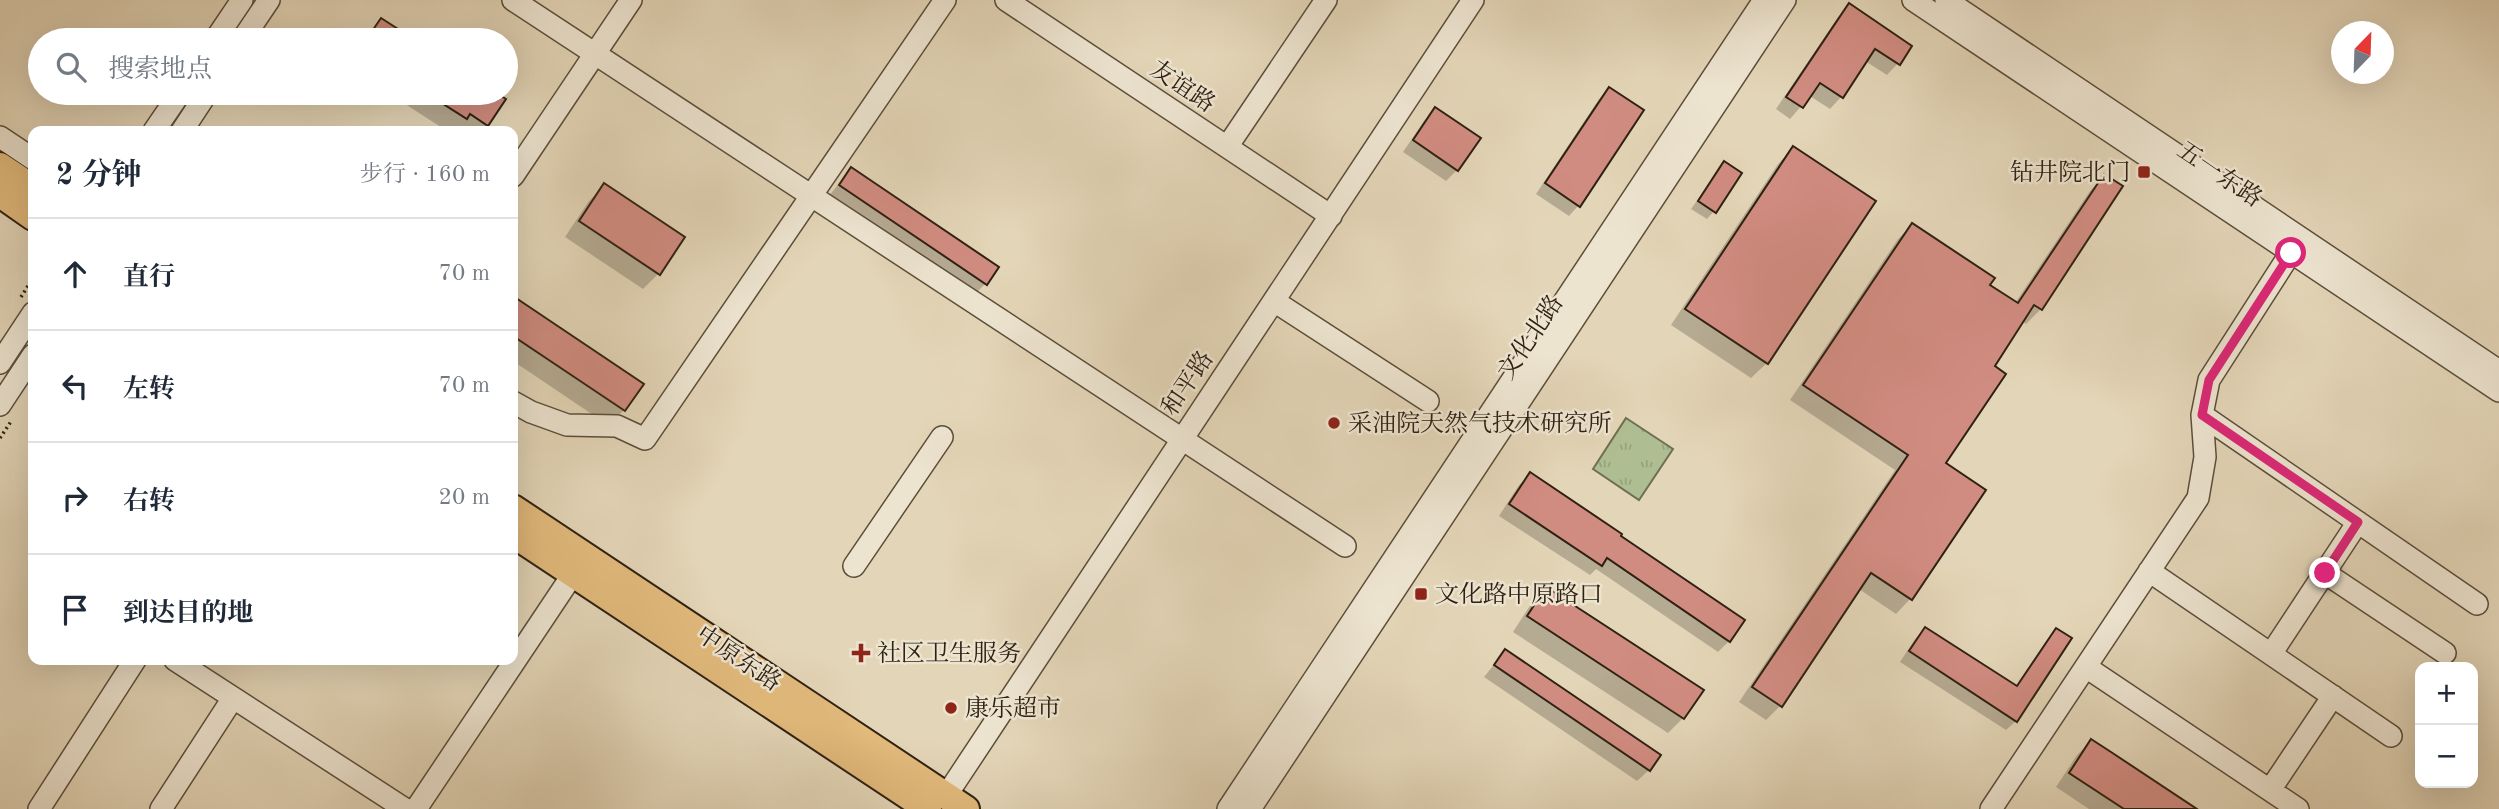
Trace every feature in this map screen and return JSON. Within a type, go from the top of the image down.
[{"type":"main road","points":[[0,166],[28,185]]},
{"type":"main road","points":[[0,194],[28,214]]},
{"type":"main road","name":"中原东路","points":[[518,511],[947,805]]},
{"type":"main road","name":"中原东路","points":[[518,537],[947,805]]},
{"type":"street","points":[[223,28],[242,0]]},
{"type":"street","points":[[250,28],[269,0]]},
{"type":"street","points":[[513,0],[1345,546]]},
{"type":"street","points":[[518,169],[631,0]]},
{"type":"street","points":[[518,405],[567,425],[617,426],[645,439],[945,0]]},
{"type":"street","name":"友谊路","points":[[1006,0],[1331,216]]},
{"type":"street","points":[[1227,147],[1326,0]]},
{"type":"street","name":"和平路","points":[[947,805],[1181,440],[1472,0]]},
{"type":"street","name":"文化北路","points":[[1228,809],[1763,0]]},
{"type":"street","name":"文化北路","points":[[1250,809],[1786,0]]},
{"type":"street","name":"五一东路","points":[[1913,0],[2296,246],[2499,371]]},
{"type":"street","name":"五一东路","points":[[1946,0],[2499,391]]},
{"type":"street","points":[[157,126],[172,105]]},
{"type":"street","points":[[184,126],[199,105]]},
{"type":"street","points":[[0,137],[28,156]]},
{"type":"street","points":[[1991,809],[2197,498],[2204,457],[2202,415],[2209,380],[2296,246]]},
{"type":"street","points":[[1273,302],[1428,401]]},
{"type":"street","points":[[0,363],[28,321]]},
{"type":"street","points":[[0,405],[28,363]]},
{"type":"street","points":[[2202,415],[2477,604]]},
{"type":"street","points":[[854,566],[942,437]]},
{"type":"street","points":[[2271,654],[2358,522]]},
{"type":"street","points":[[2149,571],[2391,736]]},
{"type":"street","points":[[2325,573],[2445,653]]},
{"type":"street","points":[[518,656],[573,574]]},
{"type":"street","points":[[39,809],[132,665]]},
{"type":"street","points":[[183,665],[405,809]]},
{"type":"street","points":[[415,809],[512,665]]},
{"type":"street","points":[[2086,667],[2298,809]]},
{"type":"street","points":[[2270,790],[2333,696]]},
{"type":"street","points":[[162,809],[233,698]]},
{"type":"green space","points":[[1626,418],[1673,449],[1639,500],[1593,469]]},
{"type":"building","points":[[1849,3],[1912,46],[1900,65],[1875,49],[1843,98],[1820,83],[1803,108],[1786,97]]},
{"type":"building","points":[[381,18],[396,28],[374,28]]},
{"type":"building","points":[[1609,87],[1644,110],[1580,207],[1545,183]]},
{"type":"building","points":[[445,105],[502,105],[488,126],[470,114],[467,119]]},
{"type":"building","points":[[1435,107],[1481,138],[1458,171],[1413,140]]},
{"type":"building","points":[[1793,146],[1876,201],[1768,364],[1685,309]]},
{"type":"building","points":[[1724,161],[1742,173],[1716,213],[1698,201]]},
{"type":"building","points":[[851,167],[999,267],[987,285],[839,185]]},
{"type":"building","points":[[2104,174],[2123,186],[2042,310],[2034,305],[1995,366],[2006,374],[1946,463],[1986,490],[1912,600],[1871,573],[1782,707],[1752,687],[1908,455],[1803,385],[1912,223],[1995,278],[1990,285],[2018,303]]},
{"type":"building","points":[[604,183],[685,237],[660,275],[579,221]]},
{"type":"building","points":[[518,299],[644,384],[625,411],[518,339]]},
{"type":"building","points":[[1530,472],[1745,620],[1730,642],[1607,558],[1602,566],[1509,504]]},
{"type":"building","points":[[1546,587],[1704,690],[1684,719],[1527,616]]},
{"type":"building","points":[[1925,627],[2017,686],[2056,628],[2072,638],[2017,722],[1909,651]]},
{"type":"building","points":[[1505,649],[1661,755],[1650,771],[1494,665]]},
{"type":"building","points":[[2091,739],[2197,809],[2124,809],[2069,773]]},
{"type":"place","name":"钻井院北门","points":[[2144,172]]},
{"type":"place","name":"采油院天然气技术研究所","points":[[1334,423]]},
{"type":"place","name":"文化路中原路口","points":[[1421,594]]},
{"type":"place","name":"社区卫生服务","points":[[861,653]]},
{"type":"place","name":"康乐超市","points":[[951,708]]},
{"type":"route","points":[[2291,253],[2209,380],[2202,415],[2358,522],[2325,573]]}]
